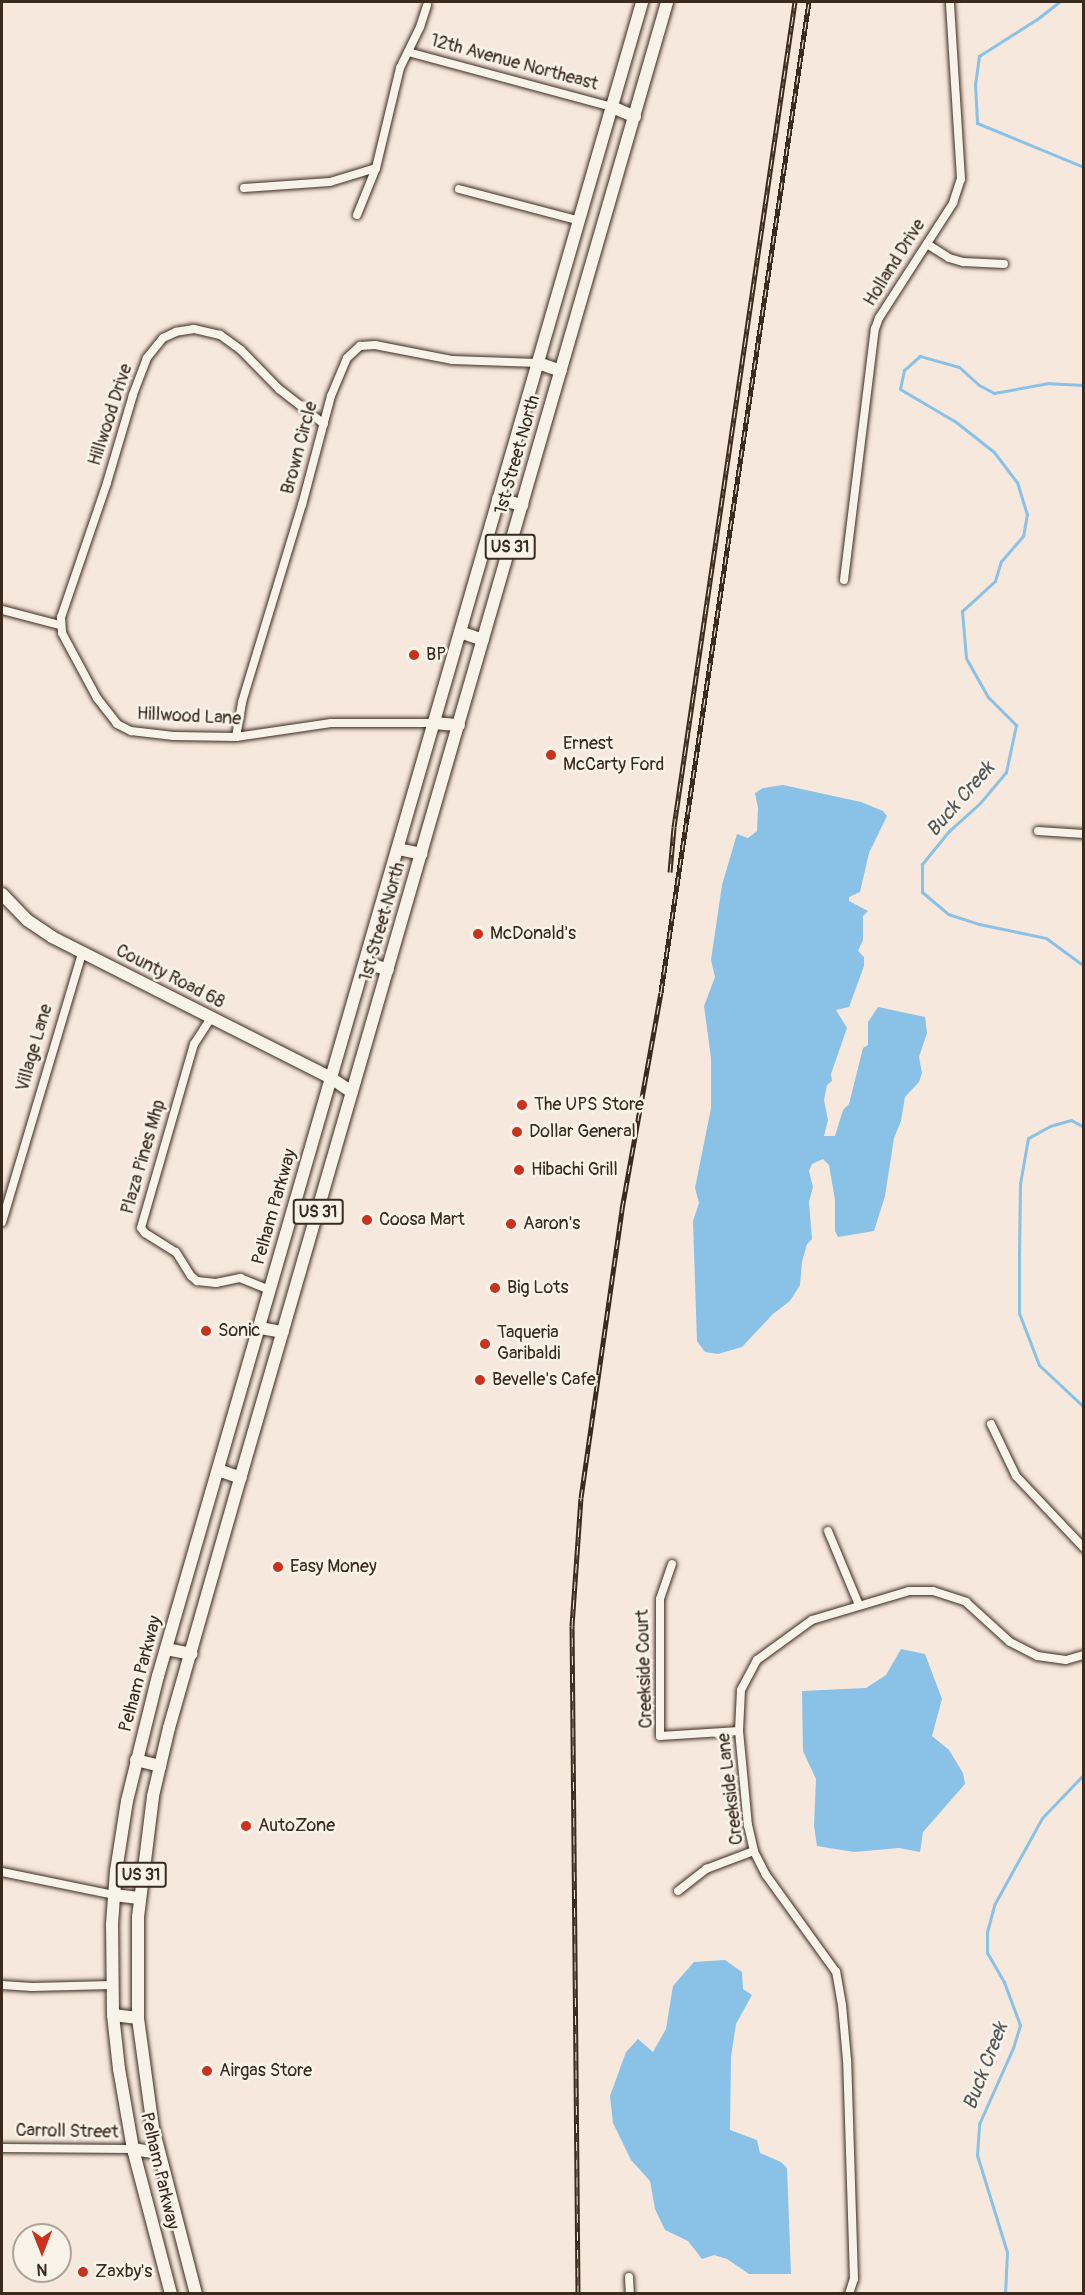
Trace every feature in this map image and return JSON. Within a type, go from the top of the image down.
[{"type":"main road","name":"1st Street North","points":[[331,1078],[612,107],[645,2]]},
{"type":"main road","name":"1st Street North","points":[[352,1092],[667,2]]},
{"type":"main road","points":[[612,107],[635,117]]},
{"type":"main road","points":[[580,221],[602,226]]},
{"type":"main road","points":[[538,363],[561,370]]},
{"type":"main road","points":[[498,499],[522,505]]},
{"type":"main road","points":[[460,632],[483,640]]},
{"type":"main road","points":[[434,723],[459,725]]},
{"type":"main road","points":[[398,849],[421,854]]},
{"type":"main road","name":"County Road 68","points":[[2,894],[27,920],[82,953],[331,1078],[352,1092]]},
{"type":"main road","points":[[365,962],[388,970]]},
{"type":"main road","name":"Pelham Parkway","points":[[171,2294],[133,2149],[119,2069],[113,2015],[114,1895],[121,1838],[136,1760],[166,1649],[331,1078]]},
{"type":"main road","name":"Pelham Parkway","points":[[196,2294],[159,2153],[149,2104],[138,2018],[136,1964],[139,1898],[146,1836],[160,1766],[352,1092]]},
{"type":"main road","points":[[260,1328],[283,1332]]},
{"type":"main road","points":[[218,1470],[241,1478]]},
{"type":"main road","points":[[166,1649],[192,1654]]},
{"type":"main road","points":[[136,1760],[160,1766]]},
{"type":"main road","points":[[114,1895],[139,1898]]},
{"type":"main road","points":[[113,2015],[138,2018]]},
{"type":"main road","points":[[133,2149],[159,2153]]},
{"type":"street","name":"Holland Drive","points":[[844,580],[875,329],[879,318],[953,203],[961,179],[950,2]]},
{"type":"street","points":[[357,215],[375,168],[393,92],[427,3]]},
{"type":"street","name":"12th Avenue Northeast","points":[[408,52],[612,107]]},
{"type":"street","points":[[244,188],[330,182],[375,168]]},
{"type":"street","points":[[459,189],[580,221]]},
{"type":"street","points":[[927,244],[949,258],[963,262],[1004,264]]},
{"type":"street","name":"Hillwood Drive","points":[[59,625],[133,395],[147,358],[163,338],[176,332],[194,329],[220,335],[241,350],[279,388],[324,424]]},
{"type":"street","name":"Brown Circle","points":[[236,737],[242,702],[343,365],[360,346],[385,346],[463,361],[538,363]]},
{"type":"street","points":[[2,610],[59,625]]},
{"type":"street","name":"Hillwood Lane","points":[[59,625],[89,685],[114,720],[124,729],[174,736],[236,737],[331,723],[434,723]]},
{"type":"street","points":[[1038,831],[1083,834]]},
{"type":"street","name":"Village Lane","points":[[2,1222],[82,953]]},
{"type":"street","name":"Plaza Pines Mhp","points":[[211,1018],[194,1044],[142,1231],[176,1252],[191,1276],[197,1281],[216,1283],[240,1278],[270,1290]]},
{"type":"street","points":[[991,1424],[1016,1476],[1083,1548]]},
{"type":"street","points":[[828,1531],[860,1605]]},
{"type":"street","name":"Creekside Court","points":[[672,1564],[660,1599],[660,1736],[739,1731]]},
{"type":"street","name":"Creekside Lane","points":[[849,2294],[854,2279],[848,2060],[836,1972],[765,1875],[754,1851],[748,1826],[739,1731],[741,1690],[757,1660],[812,1620],[909,1591],[933,1591],[966,1602],[1010,1642],[1037,1656],[1066,1660],[1083,1655]]},
{"type":"street","points":[[678,1891],[706,1869],[754,1851]]},
{"type":"street","points":[[2,1872],[114,1895]]},
{"type":"street","points":[[2,1985],[32,1987],[112,1985]]},
{"type":"street","name":"Carroll Street","points":[[2,2148],[133,2149]]},
{"type":"street","points":[[629,2277],[630,2294]]},
{"type":"water","points":[[783,785],[861,802],[883,811],[887,816],[869,853],[860,892],[849,897],[849,901],[868,911],[863,916],[863,940],[858,951],[864,957],[864,966],[849,1007],[836,1010],[847,1028],[831,1074],[832,1081],[827,1085],[824,1100],[828,1120],[824,1136],[835,1136],[843,1110],[849,1104],[863,1048],[868,1045],[868,1022],[878,1007],[925,1017],[927,1033],[919,1057],[922,1073],[919,1082],[905,1097],[901,1121],[894,1138],[885,1196],[874,1231],[838,1237],[835,1231],[835,1200],[829,1165],[823,1159],[812,1164],[809,1171],[813,1187],[809,1202],[812,1239],[807,1244],[802,1262],[800,1285],[790,1301],[773,1314],[742,1347],[718,1354],[705,1352],[697,1341],[693,1221],[699,1203],[695,1188],[711,1108],[711,1058],[704,1006],[715,977],[711,960],[722,885],[737,834],[748,838],[757,831],[758,808],[755,793],[763,788]]},
{"type":"water","points":[[901,1649],[925,1654],[942,1699],[932,1736],[949,1750],[963,1773],[965,1784],[923,1832],[920,1852],[899,1848],[854,1852],[817,1846],[814,1826],[816,1779],[803,1751],[802,1691],[866,1688],[886,1675]]},
{"type":"water","points":[[725,1960],[742,1972],[743,1989],[752,1995],[736,2024],[731,2057],[730,2130],[757,2140],[760,2153],[781,2162],[787,2168],[791,2274],[749,2274],[727,2259],[714,2255],[702,2259],[688,2241],[665,2230],[655,2209],[650,2181],[631,2160],[613,2123],[610,2096],[626,2052],[638,2039],[653,2052],[666,2029],[673,1986],[694,1962]]},
{"type":"waterway","name":"Buck Creek","points":[[1059,2],[979,56],[975,83],[977,123],[1084,167]]},
{"type":"waterway","name":"Buck Creek","points":[[1084,385],[1049,383],[994,393],[979,385],[959,367],[920,356],[904,370],[900,389],[956,422],[994,452],[1017,482],[1027,514],[1023,536],[1001,561],[995,581],[962,611],[966,658],[988,697],[1016,725],[1006,772],[980,803],[949,831],[922,864],[922,892],[948,914],[979,924],[1046,938],[1084,966]]},
{"type":"waterway","name":"Buck Creek","points":[[1084,1127],[1071,1120],[1050,1126],[1028,1138],[1020,1184],[1019,1259],[1019,1313],[1039,1365],[1084,1407]]},
{"type":"waterway","name":"Buck Creek","points":[[1005,2294],[1007,2252],[977,2155],[979,2124],[1013,2048],[1020,2025],[1004,1982],[987,1953],[987,1932],[994,1905],[1042,1818],[1084,1774]]},
{"type":"railway","points":[[670,872],[674,827],[795,2]]},
{"type":"railway","points":[[578,2294],[572,1626],[581,1498],[622,1209],[661,992],[809,2]]},
{"type":"place","name":"BP","points":[[414,655]]},
{"type":"place","name":"Ernest McCarty Ford","points":[[551,755]]},
{"type":"place","name":"McDonald's","points":[[478,934]]},
{"type":"place","name":"The UPS Store","points":[[522,1105]]},
{"type":"place","name":"Dollar General","points":[[517,1132]]},
{"type":"place","name":"Hibachi Grill","points":[[519,1170]]},
{"type":"place","name":"Coosa Mart","points":[[367,1220]]},
{"type":"place","name":"Aaron's","points":[[511,1224]]},
{"type":"place","name":"Big Lots","points":[[495,1288]]},
{"type":"place","name":"Sonic","points":[[206,1331]]},
{"type":"place","name":"Taqueria Garibaldi","points":[[485,1344]]},
{"type":"place","name":"Bevelle's Cafe","points":[[480,1380]]},
{"type":"place","name":"Easy Money","points":[[278,1567]]},
{"type":"place","name":"AutoZone","points":[[246,1826]]},
{"type":"place","name":"Airgas Store","points":[[207,2071]]},
{"type":"place","name":"Zaxby's","points":[[83,2272]]}]
